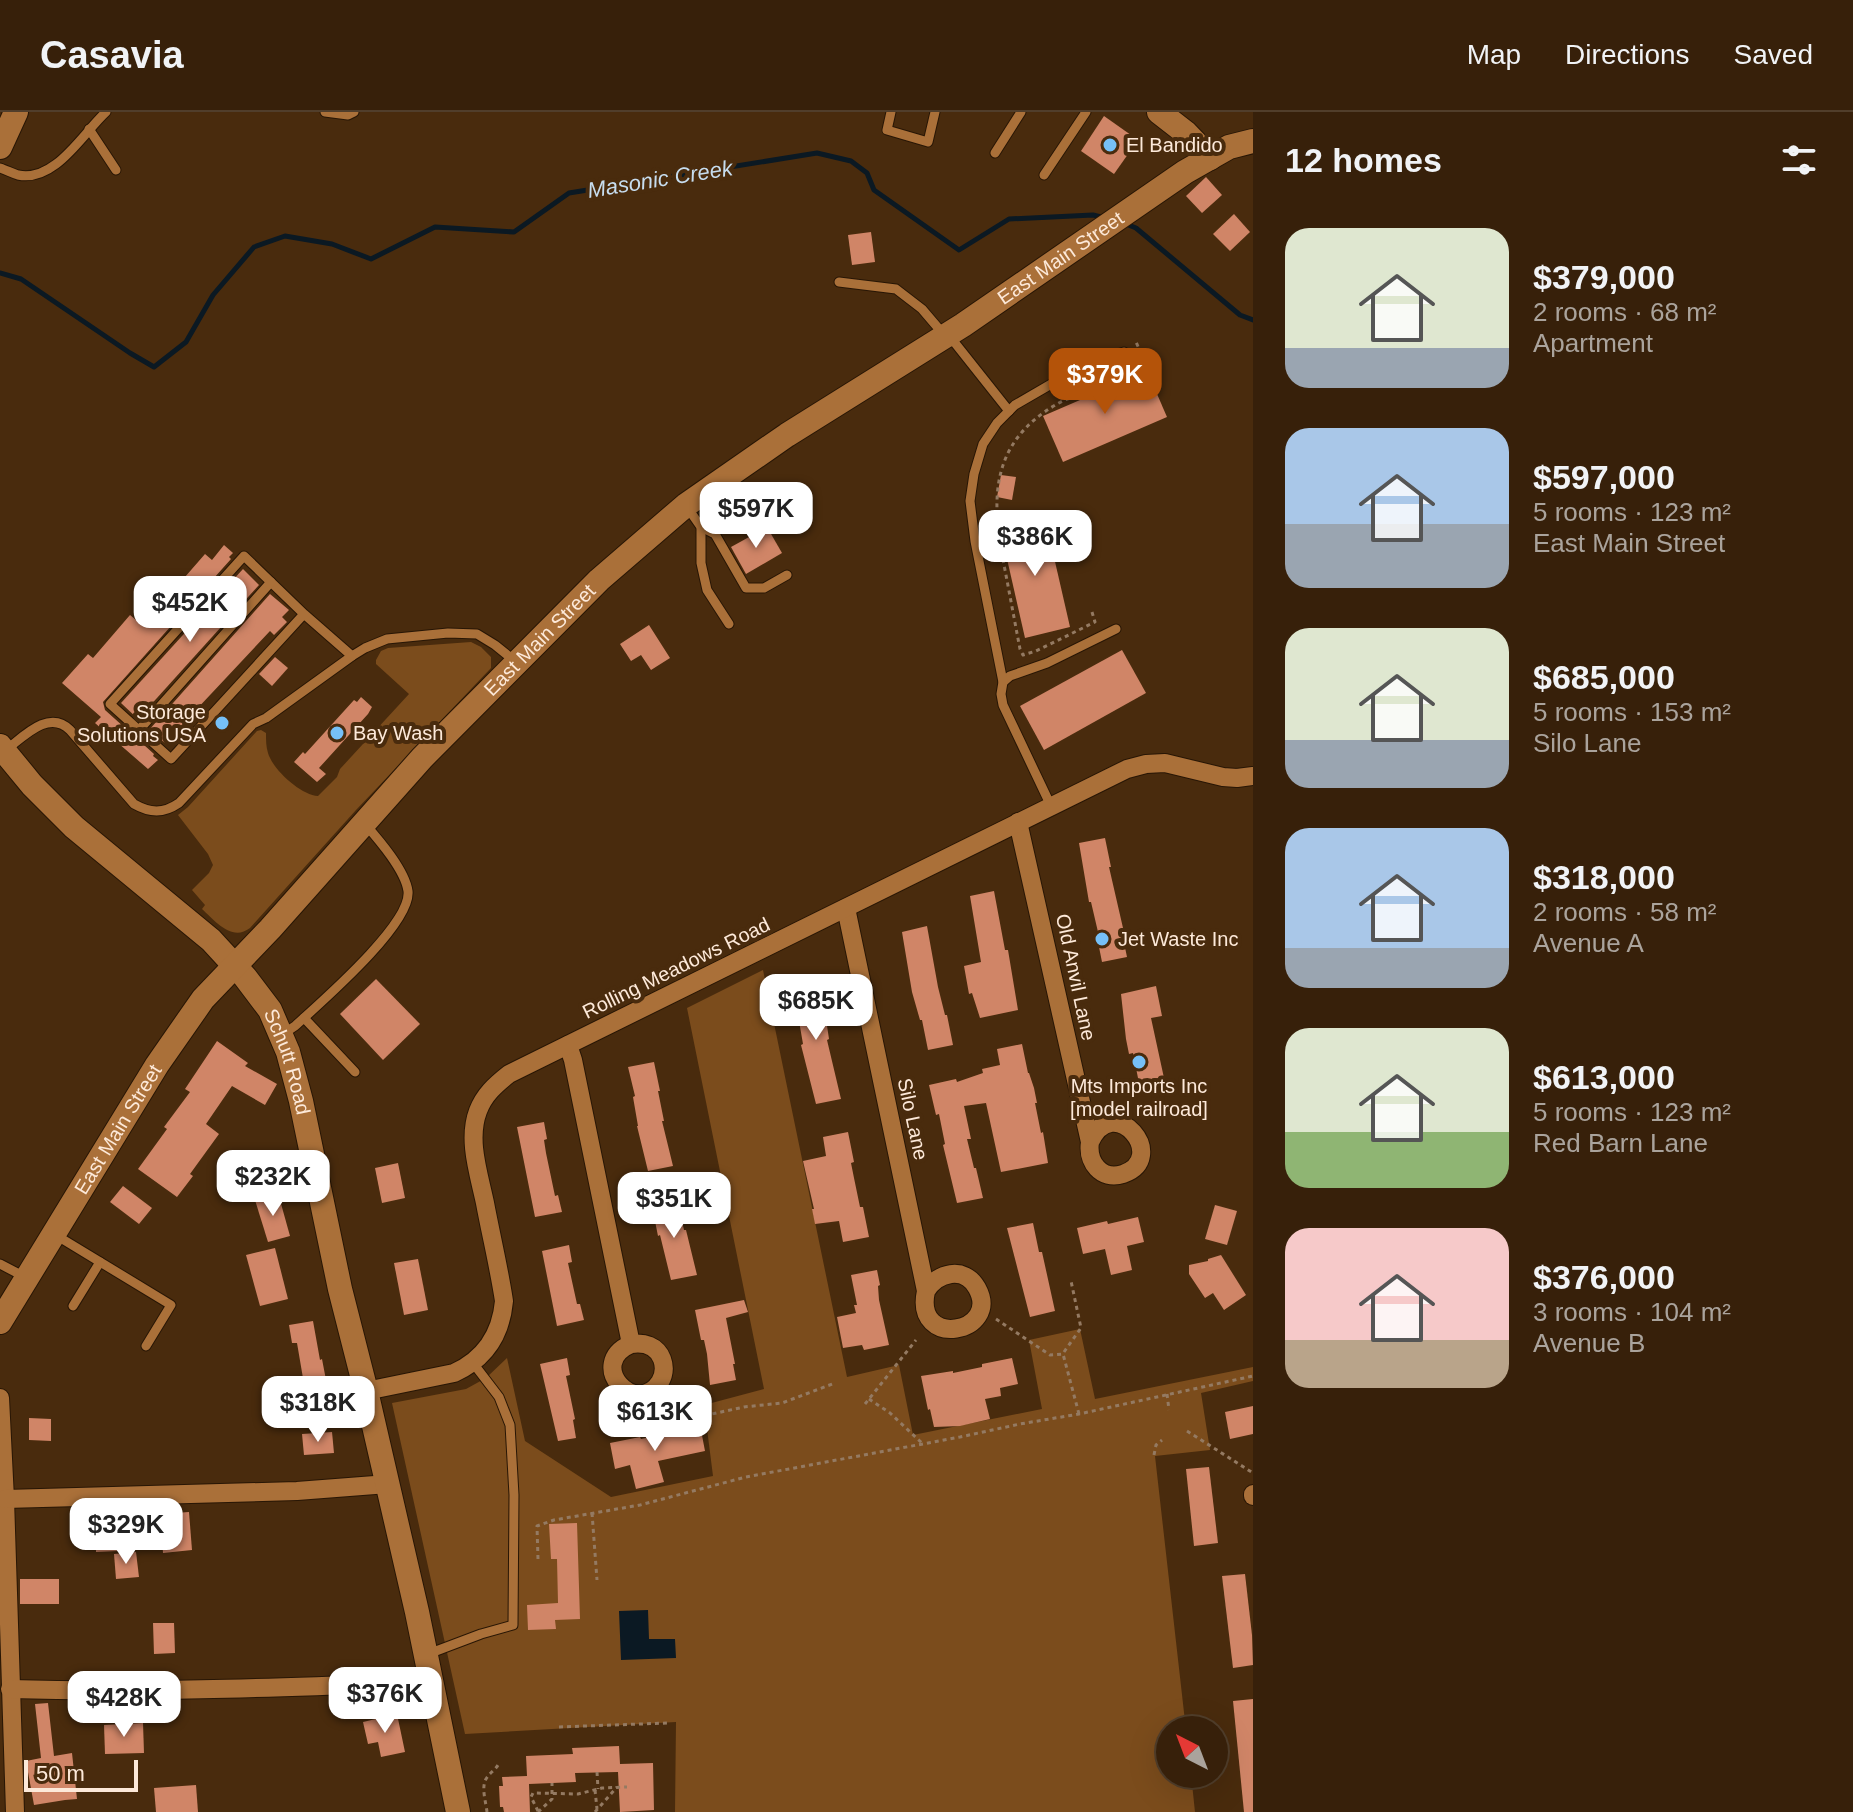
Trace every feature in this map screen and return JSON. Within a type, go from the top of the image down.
[{"type":"main road","points":[[1159,112],[1186,133],[1210,158]]},
{"type":"main road","points":[[0,147],[10,114]]},
{"type":"main road","name":"East Main Street","points":[[0,1322],[157,1065],[203,999],[270,929],[422,758],[599,580],[686,505],[787,435],[945,336],[1185,172],[1229,147],[1253,141]]},
{"type":"main road","name":"Schutt Road","points":[[2,749],[74,827],[211,940],[270,1010],[288,1052],[301,1101],[340,1289],[426,1653],[458,1812]]},
{"type":"street","name":"Rolling Meadows Road","points":[[473,1363],[495,1337],[504,1301],[473,1135],[482,1101],[509,1074],[1127,769],[1146,764],[1174,765],[1223,777],[1253,776]]},
{"type":"street","name":"Old Anvil Lane","points":[[1018,822],[1090,1142]]},
{"type":"street","name":"Silo Lane","points":[[846,908],[926,1291]]},
{"type":"street","points":[[568,1045],[631,1344]]},
{"type":"street","points":[[366,1391],[443,1375],[473,1363]]},
{"type":"street","points":[[0,1398],[15,1812]]},
{"type":"street","points":[[5,1499],[297,1491],[388,1484]]},
{"type":"street","points":[[10,1689],[223,1690],[432,1682]]},
{"type":"lane","points":[[0,168],[20,176],[37,174],[64,158],[106,112]]},
{"type":"lane","points":[[325,112],[348,115],[354,112]]},
{"type":"lane","points":[[891,112],[887,130],[928,142],[935,112]]},
{"type":"lane","points":[[995,153],[1021,112]]},
{"type":"lane","points":[[1044,175],[1086,112]]},
{"type":"lane","points":[[89,129],[116,170]]},
{"type":"lane","points":[[839,282],[896,289],[922,309],[955,343],[1009,411]]},
{"type":"lane","points":[[1051,806],[1003,705],[1003,682],[975,541],[970,501],[974,474],[983,444],[997,423],[1015,405],[1102,359],[1124,352]]},
{"type":"lane","points":[[686,505],[701,527],[715,534],[746,588],[764,588],[787,575]]},
{"type":"lane","points":[[701,527],[701,563],[707,590],[729,624]]},
{"type":"lane","points":[[304,614],[171,759],[110,704],[244,556],[352,656]]},
{"type":"lane","points":[[139,730],[271,582]]},
{"type":"lane","points":[[1003,682],[1010,676],[1047,663],[1116,629]]},
{"type":"lane","points":[[2,749],[40,725],[57,721],[70,730],[134,804],[144,810],[162,812],[179,803],[253,724],[365,648],[387,639],[448,633],[477,634],[516,662]]},
{"type":"lane","points":[[281,1036],[367,957],[389,933],[406,905],[408,891],[399,870],[364,823]]},
{"type":"lane","points":[[304,1018],[355,1072]]},
{"type":"lane","points":[[54,1234],[171,1305],[146,1346]]},
{"type":"lane","points":[[73,1306],[100,1262]]},
{"type":"lane","points":[[0,1264],[27,1278]]},
{"type":"lane","points":[[426,1653],[513,1625],[514,1495],[510,1425],[499,1397],[473,1363]]},
{"type":"path","points":[[1092,612],[1095,622],[1023,655],[997,532],[996,492],[1007,456],[1033,420],[1058,403],[1148,368],[1136,342]]},
{"type":"path","points":[[1071,1281],[1081,1328],[1064,1350],[1079,1414]]},
{"type":"path","points":[[996,1319],[1050,1355],[1065,1356]]},
{"type":"path","points":[[865,1404],[916,1340]]},
{"type":"path","points":[[538,1559],[537,1526],[554,1520],[640,1505],[746,1477],[1079,1414],[1253,1376]]},
{"type":"path","points":[[689,1419],[744,1407],[782,1403],[835,1383]]},
{"type":"path","points":[[1167,1393],[1169,1410]]},
{"type":"path","points":[[869,1399],[890,1413],[923,1444]]},
{"type":"path","points":[[1187,1431],[1253,1473]]},
{"type":"path","points":[[1154,1455],[1156,1445],[1162,1440]]},
{"type":"path","points":[[592,1513],[597,1580]]},
{"type":"path","points":[[559,1727],[667,1723]]},
{"type":"path","points":[[487,1812],[484,1785],[499,1763]]},
{"type":"path","points":[[596,1811],[597,1772]]},
{"type":"path","points":[[552,1783],[553,1793],[550,1802],[538,1812],[531,1794],[553,1793],[578,1794],[627,1787]]},
{"type":"path","points":[[596,1811],[617,1787]]},
{"type":"shaded area","points":[[471,642],[491,657],[491,668],[356,810],[250,928],[237,933],[230,931],[202,909],[205,905],[192,890],[213,865],[178,815],[257,731],[266,733],[268,753],[282,774],[304,791],[318,796],[409,694],[376,664],[381,651]]},
{"type":"shaded area","points":[[763,970],[847,1377],[899,1365],[913,1435],[1042,1409],[1029,1340],[1080,1329],[1095,1399],[1253,1367],[1253,1381],[1201,1393],[1210,1450],[1155,1456],[1184,1716],[1156,1716],[1156,1788],[1192,1788],[1195,1812],[675,1812],[676,1722],[465,1734],[392,1403],[466,1389],[486,1378],[507,1358],[525,1441],[611,1497],[713,1476],[704,1405],[764,1389],[687,1008]]},
{"type":"water","points":[[648,1610],[649,1639],[675,1639],[676,1658],[621,1660],[619,1611]]},
{"type":"building","name":"El Bandido","points":[[1104,116],[1138,140],[1114,174],[1081,151]]},
{"type":"building","points":[[1206,177],[1222,195],[1202,213],[1186,196]]},
{"type":"building","points":[[1234,214],[1250,232],[1230,251],[1213,234]]},
{"type":"building","points":[[871,232],[875,262],[852,265],[848,235]]},
{"type":"building","points":[[1147,371],[1167,417],[1063,462],[1043,416]]},
{"type":"building","points":[[1001,475],[1016,477],[1012,500],[997,497]]},
{"type":"building","points":[[1045,518],[1070,627],[1025,638],[1000,528]]},
{"type":"building","points":[[767,527],[782,553],[746,574],[731,547]]},
{"type":"building","points":[[224,545],[233,553],[229,557],[231,559],[103,702],[105,710],[154,754],[158,760],[148,769],[95,723],[101,717],[62,683],[88,654],[93,658],[130,615],[136,620],[172,580],[178,585],[205,554],[212,560]]},
{"type":"building","points":[[243,569],[259,585],[138,719],[121,703]]},
{"type":"building","points":[[270,594],[289,610],[282,617],[287,622],[274,635],[270,631],[165,743],[149,730]]},
{"type":"building","points":[[649,625],[670,658],[651,670],[641,655],[631,661],[620,644]]},
{"type":"building","points":[[1122,650],[1146,693],[1044,750],[1020,706]]},
{"type":"building","points":[[275,657],[288,668],[272,686],[259,674]]},
{"type":"building","name":"Bay Wash","points":[[361,697],[372,707],[319,768],[326,774],[317,782],[294,762],[354,700],[357,702]]},
{"type":"building","points":[[1105,838],[1127,957],[1102,962],[1079,843]]},
{"type":"building","points":[[994,891],[1018,1010],[980,1018],[972,993],[969,994],[964,966],[981,962],[970,896]]},
{"type":"building","points":[[927,926],[953,1045],[928,1050],[912,992],[902,932]]},
{"type":"building","points":[[376,979],[420,1024],[383,1060],[340,1014]]},
{"type":"building","points":[[820,979],[827,1040],[841,1099],[816,1104],[801,1045],[800,1014],[794,984]]},
{"type":"building","points":[[1156,986],[1162,1016],[1151,1018],[1164,1078],[1139,1083],[1133,1053],[1129,1054],[1121,994]]},
{"type":"building","points":[[217,1041],[248,1063],[245,1066],[277,1084],[265,1105],[232,1086],[206,1124],[219,1134],[177,1197],[138,1169],[190,1092],[185,1089]]},
{"type":"building","points":[[1022,1044],[1048,1163],[1001,1172],[986,1103],[964,1106],[971,1139],[967,1139],[983,1198],[957,1203],[939,1114],[936,1115],[929,1085],[956,1079],[957,1082],[983,1073],[982,1069],[1000,1065],[997,1049]]},
{"type":"building","points":[[654,1062],[662,1121],[673,1166],[648,1171],[628,1067]]},
{"type":"building","points":[[544,1122],[546,1153],[555,1196],[558,1195],[562,1212],[535,1217],[517,1127]]},
{"type":"building","points":[[848,1132],[854,1178],[869,1237],[843,1242],[839,1221],[815,1224],[803,1161],[826,1156],[823,1137]]},
{"type":"building","points":[[398,1163],[405,1198],[382,1203],[375,1168]]},
{"type":"building","points":[[123,1186],[152,1208],[139,1224],[110,1202]]},
{"type":"building","points":[[278,1193],[290,1236],[268,1242],[255,1200]]},
{"type":"building","points":[[677,1200],[697,1275],[671,1280],[652,1206]]},
{"type":"building","points":[[1215,1205],[1237,1211],[1227,1245],[1205,1239]]},
{"type":"building","points":[[1138,1217],[1144,1242],[1127,1246],[1132,1270],[1111,1275],[1105,1249],[1083,1254],[1077,1228]]},
{"type":"building","points":[[1033,1223],[1055,1311],[1030,1317],[1007,1228]]},
{"type":"building","points":[[569,1245],[572,1262],[568,1263],[577,1304],[580,1304],[584,1320],[557,1326],[542,1251]]},
{"type":"building","points":[[275,1248],[288,1299],[260,1306],[246,1255]]},
{"type":"building","points":[[1221,1255],[1246,1295],[1224,1310],[1213,1293],[1205,1298],[1189,1274],[1189,1265]]},
{"type":"building","points":[[418,1259],[428,1310],[404,1315],[394,1263]]},
{"type":"building","points":[[877,1270],[879,1300],[889,1345],[864,1350],[862,1345],[843,1348],[837,1317],[856,1313],[851,1275]]},
{"type":"building","points":[[744,1300],[748,1312],[726,1318],[736,1380],[710,1385],[707,1354],[695,1310]]},
{"type":"building","points":[[313,1321],[326,1380],[304,1384],[297,1343],[292,1343],[289,1325]]},
{"type":"building","points":[[567,1358],[570,1375],[566,1376],[576,1438],[558,1441],[540,1364]]},
{"type":"building","points":[[1012,1358],[1018,1384],[1000,1388],[1001,1396],[985,1399],[990,1419],[960,1426],[934,1427],[921,1376],[953,1373]]},
{"type":"building","points":[[1253,1406],[1253,1434],[1230,1439],[1225,1412]]},
{"type":"building","points":[[29,1418],[51,1419],[51,1441],[29,1440]]},
{"type":"building","points":[[700,1425],[705,1451],[658,1461],[664,1482],[636,1489],[630,1465],[615,1469],[610,1443]]},
{"type":"building","points":[[332,1432],[334,1453],[304,1455],[302,1434]]},
{"type":"building","points":[[1209,1467],[1218,1543],[1194,1546],[1186,1469]]},
{"type":"building","points":[[189,1512],[192,1550],[163,1553],[160,1514]]},
{"type":"building","points":[[117,1513],[118,1551],[96,1552],[95,1514]]},
{"type":"building","points":[[577,1523],[580,1619],[555,1620],[556,1629],[528,1630],[527,1605],[558,1603],[557,1559],[551,1559],[549,1524]]},
{"type":"building","points":[[136,1552],[139,1577],[116,1579],[114,1554]]},
{"type":"building","points":[[1245,1574],[1253,1665],[1233,1668],[1222,1576]]},
{"type":"building","points":[[20,1579],[59,1579],[59,1604],[20,1604]]},
{"type":"building","points":[[153,1623],[174,1623],[175,1653],[154,1654]]},
{"type":"building","points":[[1253,1699],[1253,1812],[1244,1812],[1233,1701]]},
{"type":"building","points":[[48,1703],[54,1756],[72,1753],[77,1799],[34,1805],[26,1761],[41,1758],[35,1704]]},
{"type":"building","points":[[397,1714],[405,1752],[381,1757],[378,1742],[368,1744],[363,1722]]},
{"type":"building","points":[[143,1723],[144,1753],[105,1754],[104,1725]]},
{"type":"building","points":[[619,1746],[620,1764],[653,1763],[654,1810],[620,1812],[618,1772],[575,1773],[576,1782],[529,1784],[530,1812],[504,1812],[500,1807],[502,1777],[527,1776],[526,1756],[573,1754],[572,1748]]},
{"type":"building","points":[[196,1785],[198,1812],[156,1812],[154,1788]]},
{"type":"waterway","name":"Masonic Creek","points":[[0,273],[21,279],[154,367],[186,342],[213,295],[254,247],[285,236],[332,244],[371,259],[435,227],[514,232],[569,193],[817,153],[851,161],[867,173],[874,190],[959,250],[1009,219],[1093,215],[1105,218]]},
{"type":"waterway","name":"Masonic Creek","points":[[1126,224],[1136,228],[1240,315],[1253,320]]},
{"type":"place","name":"El Bandido","points":[[1110,145]]},
{"type":"place","name":"Storage Solutions USA","points":[[222,723]]},
{"type":"place","name":"Bay Wash","points":[[337,733]]},
{"type":"place","name":"Jet Waste Inc","points":[[1102,939]]},
{"type":"place","name":"Mts Imports Inc [model railroad]","points":[[1139,1062]]}]
